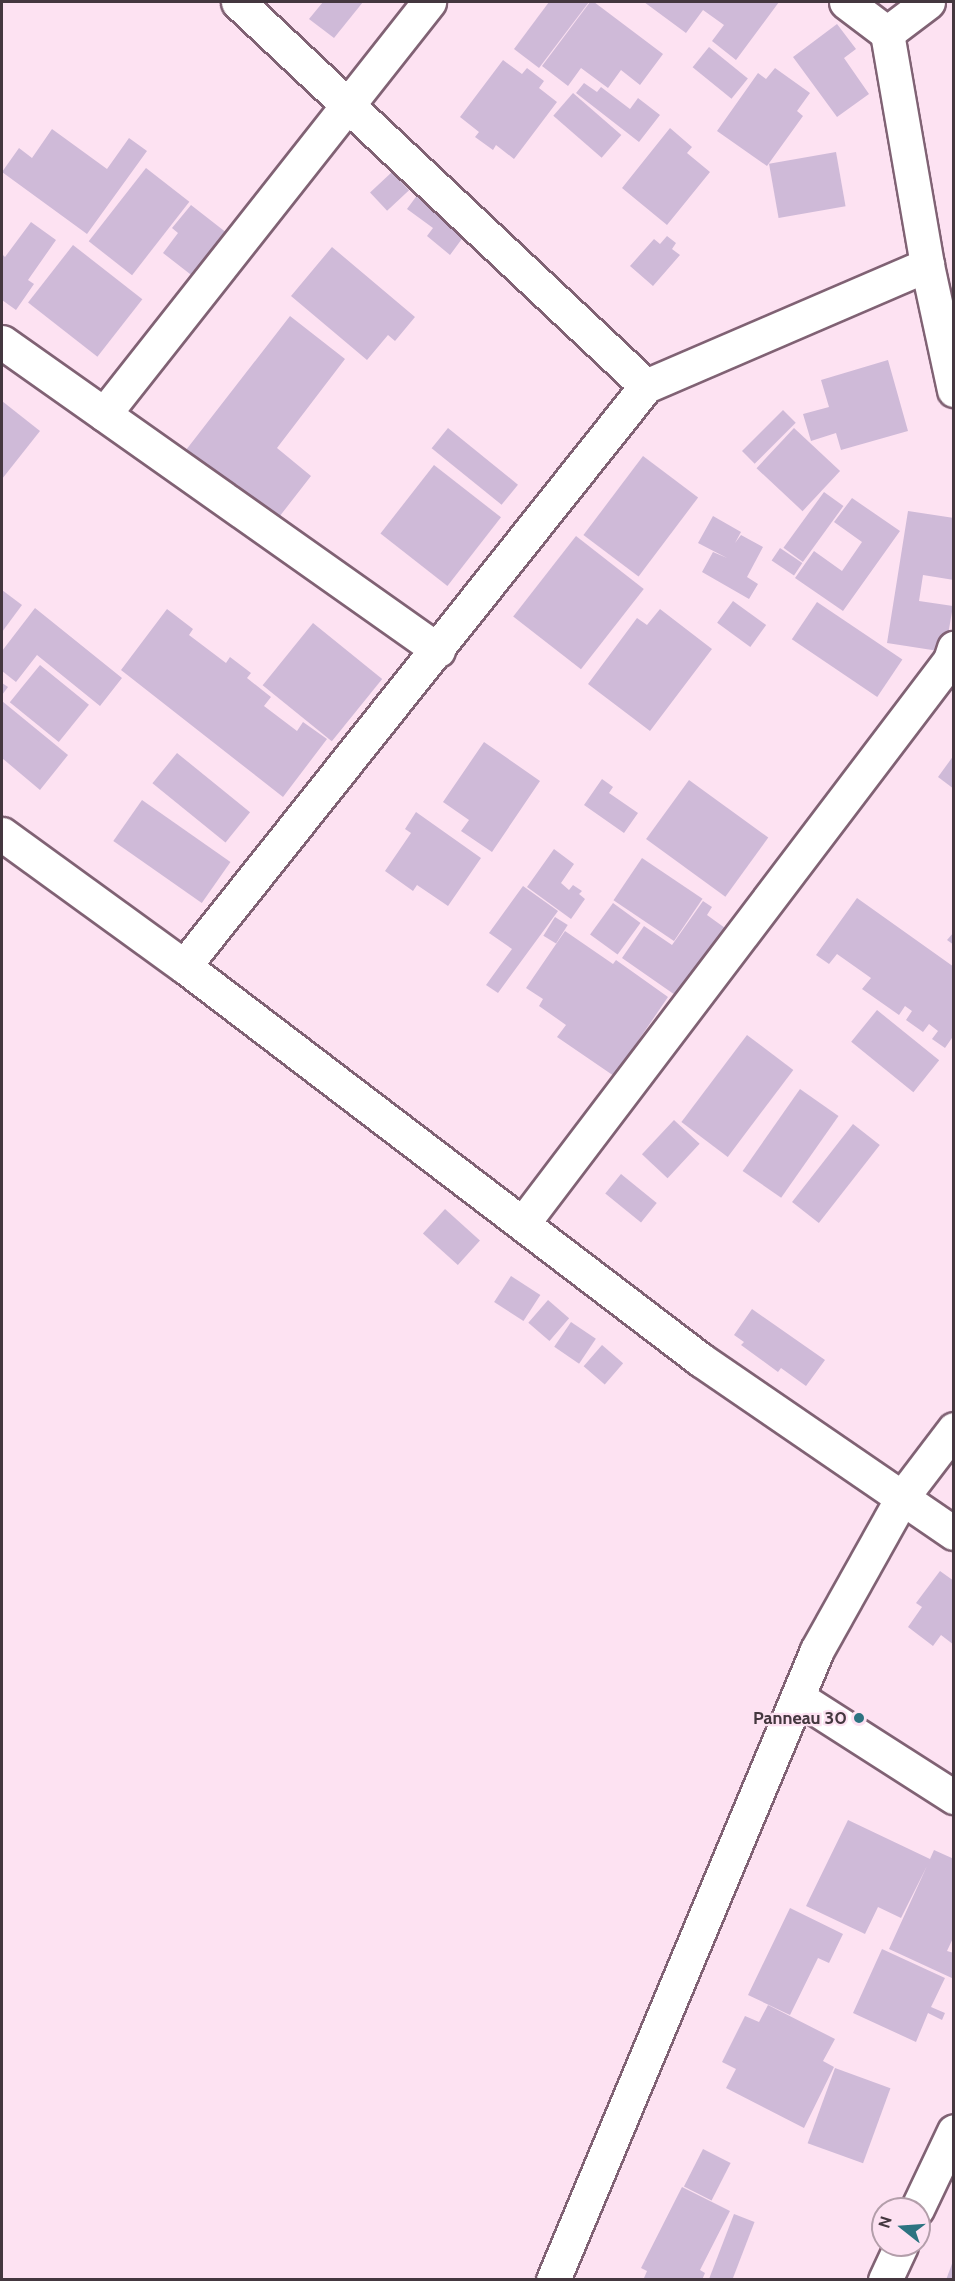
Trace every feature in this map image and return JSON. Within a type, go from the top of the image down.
[{"type":"street","points":[[238,2],[646,386]]},
{"type":"street","points":[[104,414],[429,2]]},
{"type":"street","points":[[846,2],[887,33],[927,265],[954,390]]},
{"type":"street","points":[[887,33],[928,2]]},
{"type":"street","points":[[184,966],[646,386],[927,265]]},
{"type":"street","points":[[2,342],[438,650]]},
{"type":"street","points":[[523,1223],[950,660],[954,648]]},
{"type":"street","points":[[2,834],[184,966],[701,1360],[954,1533]]},
{"type":"street","points":[[553,2280],[799,1698],[817,1650],[903,1496],[954,1429]]},
{"type":"street","points":[[799,1698],[954,1797]]},
{"type":"street","points":[[923,2197],[954,2131]]},
{"type":"street","points":[[885,2280],[896,2257]]},
{"type":"building","points":[[323,2],[363,2],[334,38],[309,19]]},
{"type":"building","points":[[549,2],[589,2],[539,68],[514,49]]},
{"type":"building","points":[[590,2],[594,2],[663,54],[640,85],[621,70],[608,88],[581,68],[568,86],[542,66]]},
{"type":"building","points":[[644,2],[779,2],[736,60],[712,41],[724,25],[703,10],[686,33]]},
{"type":"building","points":[[837,24],[856,49],[844,58],[869,94],[837,117],[793,57]]},
{"type":"building","points":[[709,47],[748,78],[731,99],[693,67]]},
{"type":"building","points":[[503,60],[522,74],[527,68],[544,81],[539,88],[557,102],[514,159],[496,145],[493,150],[475,137],[479,132],[460,117]]},
{"type":"building","points":[[775,68],[810,93],[797,111],[803,116],[767,166],[717,131],[758,73],[766,79]]},
{"type":"building","points":[[584,83],[597,92],[601,87],[630,109],[638,98],[660,115],[639,142],[576,93]]},
{"type":"building","points":[[573,93],[621,135],[602,158],[553,116]]},
{"type":"building","points":[[670,128],[692,147],[687,153],[710,172],[667,225],[622,188]]},
{"type":"building","points":[[52,129],[107,169],[129,138],[147,151],[87,234],[2,172],[19,148],[32,158]]},
{"type":"building","points":[[836,152],[846,206],[779,218],[769,164]]},
{"type":"building","points":[[146,168],[189,202],[132,275],[89,241]]},
{"type":"building","points":[[392,172],[409,190],[387,211],[370,192]]},
{"type":"building","points":[[418,194],[467,232],[450,255],[427,236],[433,228],[407,209]]},
{"type":"building","points":[[191,205],[232,237],[199,281],[163,253],[178,233],[172,228]]},
{"type":"building","points":[[31,222],[56,240],[28,280],[34,284],[16,310],[2,300],[2,254],[5,257]]},
{"type":"building","points":[[667,236],[676,243],[672,249],[680,255],[653,286],[630,266],[654,239],[660,244]]},
{"type":"building","points":[[73,245],[142,299],[97,357],[28,303]]},
{"type":"building","points":[[332,247],[415,317],[395,341],[388,335],[367,360],[291,296]]},
{"type":"building","points":[[290,316],[345,359],[277,448],[311,476],[276,521],[186,450]]},
{"type":"building","points":[[888,360],[908,431],[841,450],[836,433],[811,441],[803,414],[829,407],[821,380]]},
{"type":"building","points":[[2,401],[40,431],[2,479]]},
{"type":"building","points":[[783,410],[796,423],[755,464],[742,451]]},
{"type":"building","points":[[448,428],[518,485],[502,505],[432,448]]},
{"type":"building","points":[[794,428],[840,471],[803,511],[756,468]]},
{"type":"building","points":[[643,456],[698,498],[639,577],[583,535]]},
{"type":"building","points":[[434,465],[501,517],[447,586],[380,534]]},
{"type":"building","points":[[824,492],[843,506],[803,562],[783,548]]},
{"type":"building","points":[[852,498],[900,531],[843,611],[795,578],[814,551],[842,571],[862,542],[834,522]]},
{"type":"building","points":[[908,511],[954,518],[954,580],[923,575],[919,601],[953,606],[945,652],[887,643]]},
{"type":"building","points":[[713,516],[741,532],[735,543],[741,535],[763,547],[747,577],[758,584],[749,599],[702,572],[713,552],[727,558],[698,543]]},
{"type":"building","points":[[576,536],[644,589],[581,669],[513,616]]},
{"type":"building","points":[[780,548],[802,563],[794,576],[772,560]]},
{"type":"building","points":[[2,590],[22,605],[2,632]]},
{"type":"building","points":[[733,601],[766,625],[750,647],[717,623]]},
{"type":"building","points":[[817,602],[902,660],[877,697],[792,639]]},
{"type":"building","points":[[35,608],[122,678],[100,706],[37,655],[16,682],[2,671],[2,651]]},
{"type":"building","points":[[167,609],[193,629],[189,635],[226,663],[230,657],[251,673],[247,678],[271,697],[264,706],[297,731],[303,722],[327,739],[283,797],[121,670]]},
{"type":"building","points":[[660,609],[712,649],[650,731],[588,684],[637,618],[647,625]]},
{"type":"building","points":[[313,623],[382,679],[332,741],[263,685]]},
{"type":"building","points":[[40,665],[89,705],[59,742],[10,702]]},
{"type":"building","points":[[2,683],[8,687],[2,695]]},
{"type":"building","points":[[2,701],[68,755],[40,790],[2,758]]},
{"type":"building","points":[[484,742],[540,781],[492,852],[461,831],[469,820],[443,802]]},
{"type":"building","points":[[177,753],[250,812],[226,842],[152,783]]},
{"type":"building","points":[[954,755],[954,789],[938,777]]},
{"type":"building","points":[[602,779],[613,787],[609,793],[638,813],[624,833],[584,805]]},
{"type":"building","points":[[689,780],[768,838],[725,897],[646,839]]},
{"type":"building","points":[[142,800],[230,862],[202,903],[113,841]]},
{"type":"building","points":[[416,812],[481,858],[448,906],[417,885],[413,891],[385,871],[411,833],[405,829]]},
{"type":"building","points":[[554,849],[574,864],[561,883],[569,890],[573,885],[582,891],[579,894],[585,899],[571,919],[527,887]]},
{"type":"building","points":[[642,858],[703,899],[674,941],[613,900]]},
{"type":"building","points":[[523,886],[558,911],[498,993],[486,985],[512,949],[489,933]]},
{"type":"building","points":[[857,898],[954,967],[954,1035],[945,1048],[932,1039],[938,1031],[929,1024],[923,1032],[906,1020],[912,1011],[905,1006],[899,1015],[862,989],[871,978],[837,954],[829,964],[816,955]]},
{"type":"building","points":[[703,901],[712,907],[707,915],[725,928],[678,997],[622,958],[644,926],[672,945]]},
{"type":"building","points":[[613,903],[641,923],[618,955],[590,935]]},
{"type":"building","points":[[555,917],[568,925],[556,944],[543,936]]},
{"type":"building","points":[[565,931],[613,964],[616,960],[668,997],[614,1076],[557,1037],[566,1025],[539,1006],[543,999],[526,988]]},
{"type":"building","points":[[954,932],[954,945],[947,940]]},
{"type":"building","points":[[877,1010],[939,1060],[913,1092],[851,1042]]},
{"type":"building","points":[[747,1035],[793,1070],[728,1157],[681,1122]]},
{"type":"building","points":[[800,1089],[839,1116],[781,1198],[743,1171]]},
{"type":"building","points":[[674,1120],[700,1144],[668,1178],[642,1154]]},
{"type":"building","points":[[853,1124],[880,1145],[819,1223],[792,1202]]},
{"type":"building","points":[[621,1174],[657,1203],[641,1222],[605,1193]]},
{"type":"building","points":[[445,1209],[480,1240],[458,1265],[423,1234]]},
{"type":"building","points":[[511,1276],[540,1295],[523,1321],[494,1302]]},
{"type":"building","points":[[548,1300],[569,1318],[549,1341],[528,1323]]},
{"type":"building","points":[[752,1309],[825,1360],[806,1386],[781,1368],[778,1372],[741,1345],[744,1342],[734,1335]]},
{"type":"building","points":[[571,1322],[596,1339],[579,1364],[554,1347]]},
{"type":"building","points":[[602,1345],[623,1363],[605,1385],[584,1366]]},
{"type":"building","points":[[940,1571],[954,1581],[954,1645],[941,1635],[933,1646],[908,1627],[922,1607],[916,1603]]},
{"type":"building","points":[[848,1820],[930,1859],[934,1850],[954,1859],[954,1936],[947,1951],[954,1953],[954,1979],[889,1949],[927,1866],[901,1918],[878,1907],[865,1934],[806,1906]]},
{"type":"building","points":[[790,1908],[843,1934],[829,1963],[818,1958],[790,2015],[748,1995]]},
{"type":"building","points":[[882,1949],[945,1978],[931,2007],[945,2013],[942,2020],[928,2013],[916,2042],[853,2013]]},
{"type":"building","points":[[768,2005],[835,2039],[823,2061],[834,2067],[804,2128],[726,2088],[736,2069],[722,2062],[745,2016],[759,2022]]},
{"type":"building","points":[[835,2068],[890,2088],[863,2163],[808,2143]]},
{"type":"building","points":[[703,2149],[731,2163],[712,2200],[684,2186]]},
{"type":"building","points":[[682,2187],[730,2211],[700,2270],[705,2273],[702,2280],[647,2280],[644,2278],[647,2271],[641,2268]]},
{"type":"building","points":[[734,2214],[755,2222],[732,2280],[709,2280]]},
{"type":"building","points":[[953,2261],[954,2280],[946,2280]]},
{"type":"place","name":"Panneau 30","points":[[859,1718]]}]
